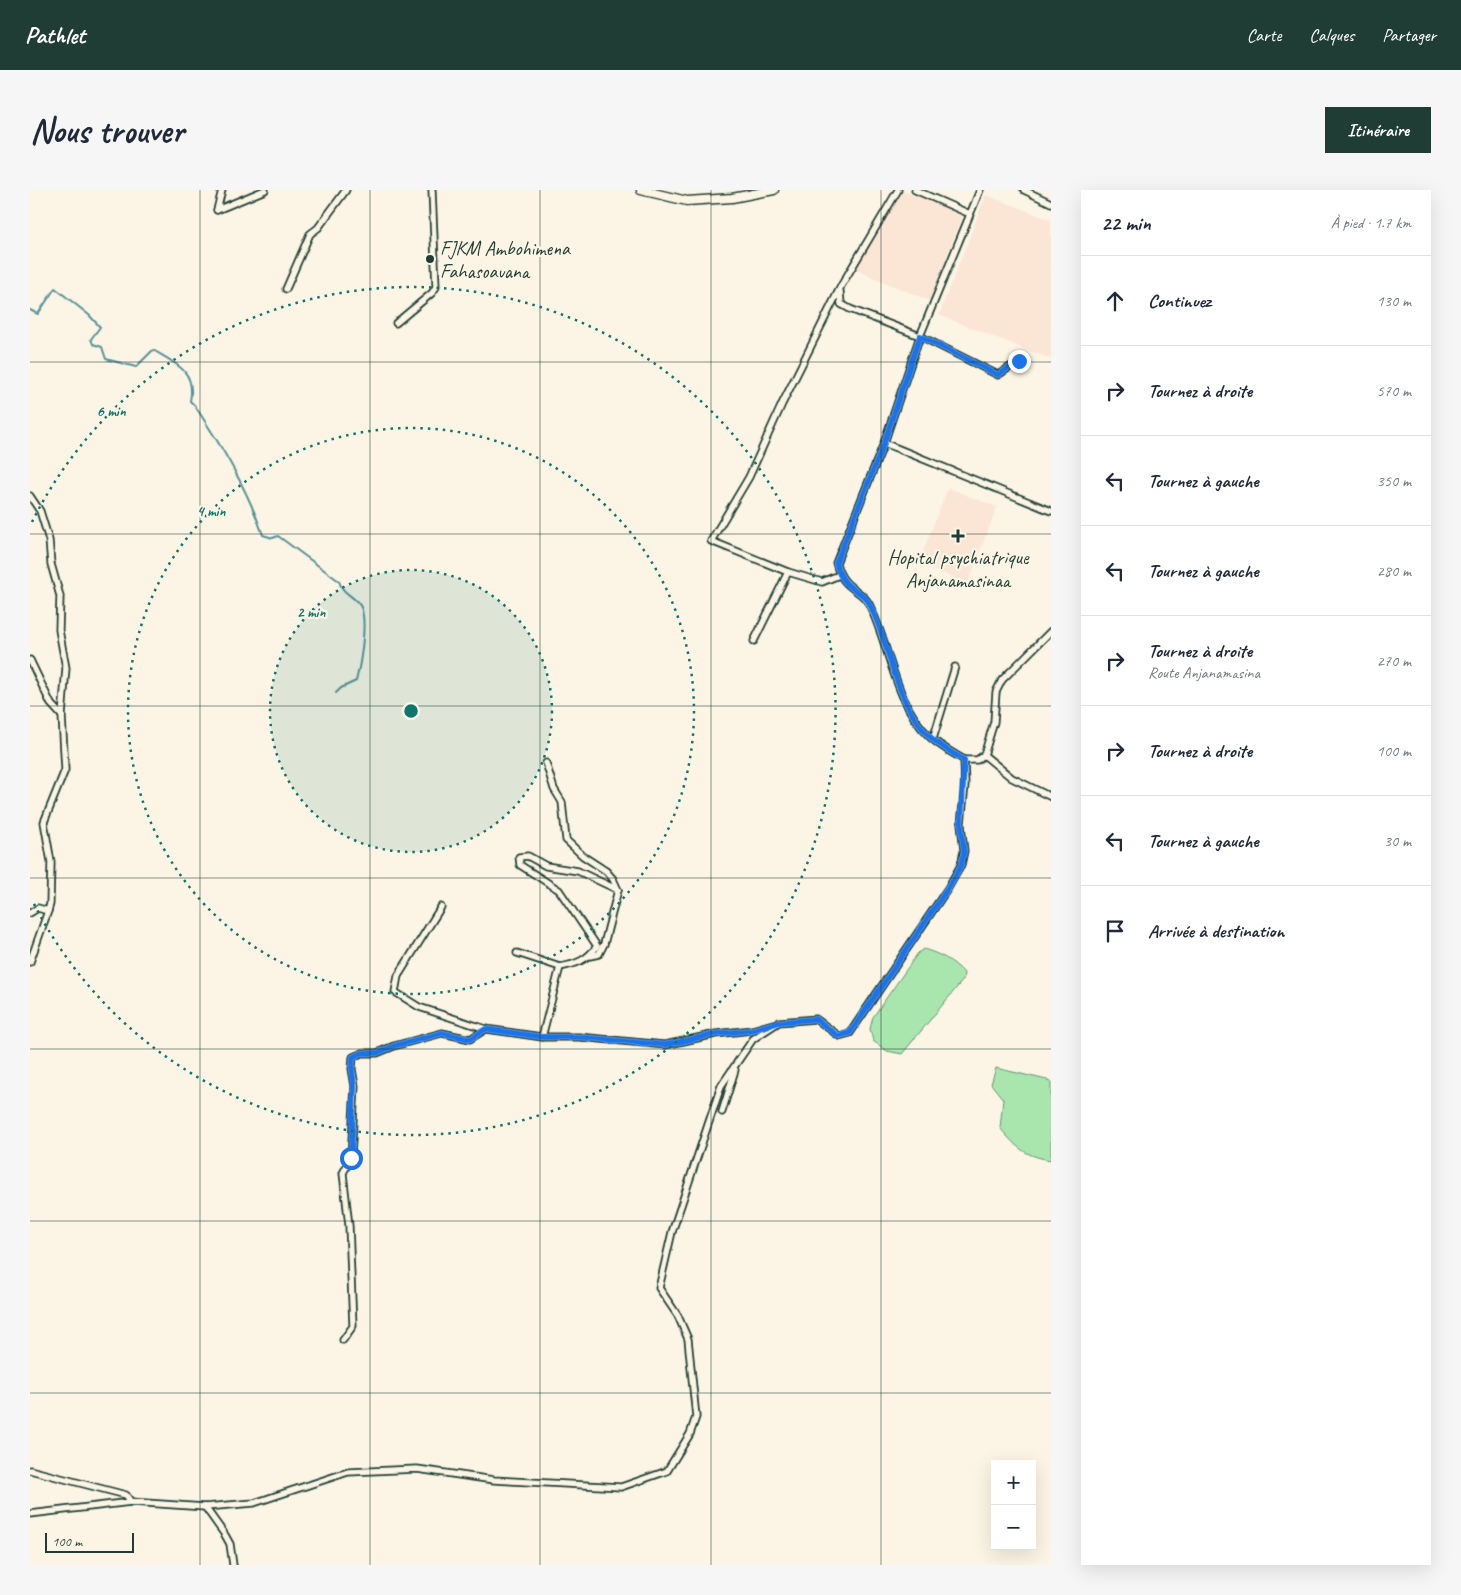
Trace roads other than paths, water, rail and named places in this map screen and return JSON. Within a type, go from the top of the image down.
[{"type":"main road","points":[[641,190],[687,201],[732,198],[774,190]]},
{"type":"street","points":[[222,190],[217,210],[265,190]]},
{"type":"street","points":[[286,289],[310,234],[318,228],[346,190]]},
{"type":"street","points":[[396,323],[432,294],[436,287],[432,190]]},
{"type":"street","points":[[839,575],[822,582],[788,572],[711,541],[749,477],[782,404],[841,286],[898,190]]},
{"type":"street","points":[[916,190],[970,214]]},
{"type":"street","points":[[980,190],[920,336],[884,443],[836,563],[839,575],[850,588],[868,601],[910,712],[933,739],[964,760],[977,760],[984,755],[994,722],[996,692],[1002,680],[1051,631]]},
{"type":"street","points":[[1024,190],[1051,203]]},
{"type":"street","points":[[841,286],[841,304],[920,336],[998,375],[1019,361]]},
{"type":"street","points":[[884,443],[1051,511]]},
{"type":"street","points":[[30,496],[40,511],[49,540],[51,564],[60,596],[59,630],[66,668],[62,716],[65,770],[44,822],[51,862],[50,904],[30,962]]},
{"type":"street","points":[[754,641],[788,572]]},
{"type":"street","points":[[30,660],[52,704],[62,716]]},
{"type":"street","points":[[933,739],[955,667]]},
{"type":"street","points":[[984,755],[1012,778],[1051,797]]},
{"type":"street","points":[[441,907],[398,976],[395,992],[419,1008],[486,1029],[542,1037],[579,1037],[665,1045],[716,1034],[752,1030],[779,1022],[816,1019],[838,1036],[850,1033],[948,888],[961,865],[964,852],[961,824],[964,760]]},
{"type":"street","points":[[517,953],[560,967],[575,964],[590,956],[599,954],[604,944],[618,890],[613,879],[606,871],[583,856],[566,840],[562,802],[554,789],[546,763]]},
{"type":"street","points":[[590,956],[598,946],[577,914],[558,890],[520,865],[520,857],[528,856],[546,866],[578,871],[618,890]]},
{"type":"street","points":[[30,914],[38,908],[48,911]]},
{"type":"street","points":[[542,1037],[560,967]]},
{"type":"street","points":[[30,1514],[131,1502],[205,1507],[254,1503],[348,1472],[417,1469],[494,1480],[572,1486],[621,1486],[667,1471],[690,1434],[696,1417],[688,1339],[678,1316],[659,1288],[672,1232],[697,1152],[721,1086],[753,1039],[779,1022]]},
{"type":"street","points":[[343,1340],[353,1326],[349,1226],[343,1173],[351,1158],[354,1086],[353,1057],[362,1053],[377,1053],[394,1046],[442,1033],[470,1039],[486,1029]]},
{"type":"street","points":[[722,1112],[737,1064]]},
{"type":"street","points":[[30,1470],[126,1495],[131,1502]]},
{"type":"street","points":[[205,1507],[228,1540],[233,1565]]},
{"type":"waterway","points":[[30,310],[38,314],[55,288],[89,315],[100,327],[91,339],[93,344],[102,347],[106,359],[136,367],[153,350],[177,364],[187,375],[190,382],[190,401],[205,421],[233,468],[263,535],[273,538],[278,536],[339,581],[342,588],[359,604],[362,610],[363,641],[356,681],[341,688],[336,693]]},
{"type":"place","name":"FJKM Ambohimena Fahasoavana","points":[[430,259]]},
{"type":"place","name":"Hopital psychiatrique Anjanamasinaa","points":[[958,536]]}]
